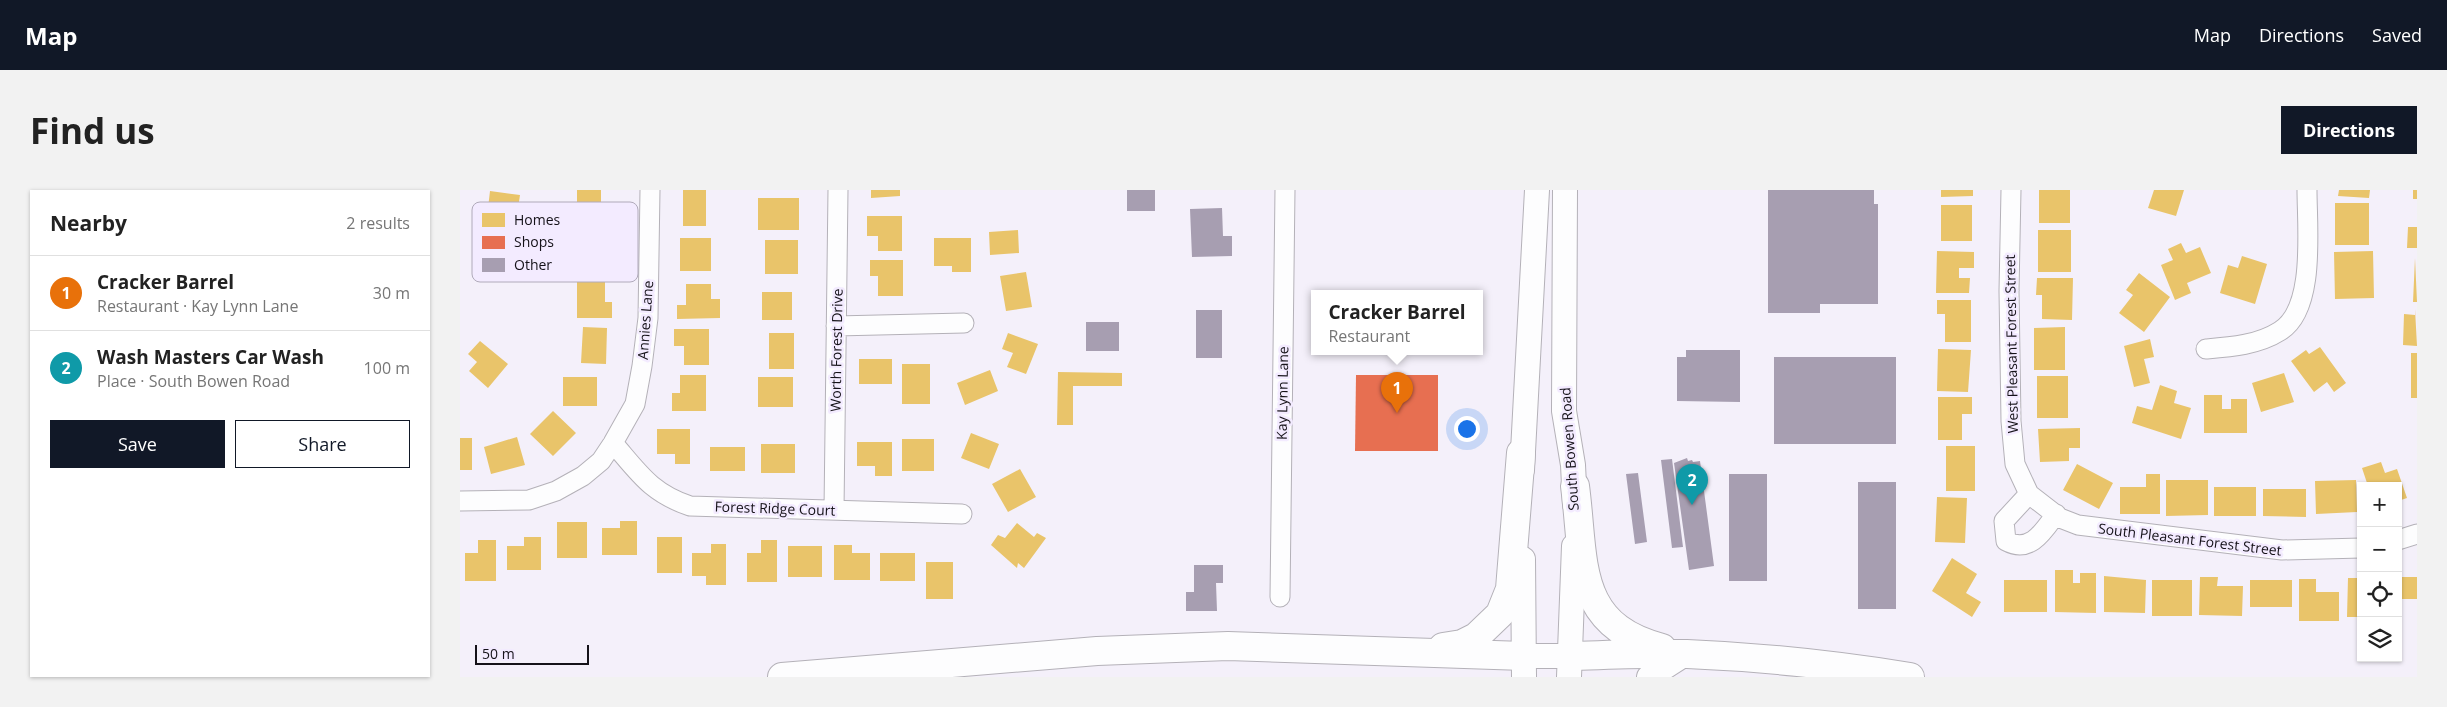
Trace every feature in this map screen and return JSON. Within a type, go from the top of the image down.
[{"type":"highway","points":[[1397,651],[1462,644],[1485,630],[1500,614],[1510,589],[1522,454]]},
{"type":"highway","points":[[1575,486],[1585,575],[1590,593],[1605,618],[1628,636],[1647,644],[1686,654],[1849,667],[1910,677]]},
{"type":"highway","points":[[782,677],[1097,651],[1228,646],[1436,653],[1524,667]]},
{"type":"highway","points":[[1436,653],[1452,661],[1469,677]]},
{"type":"highway","points":[[1569,666],[1686,654]]},
{"type":"main road","points":[[1537,190],[1522,454],[1524,667],[1569,666]]},
{"type":"main road","name":"South Bowen Road","points":[[1565,190],[1564,411],[1575,486],[1569,666]]},
{"type":"main road","points":[[1534,266],[1565,261]]},
{"type":"main road","points":[[1649,677],[1686,654]]},
{"type":"street","name":"Annies Lane","points":[[460,501],[528,500],[556,491],[583,476],[601,461],[613,443],[635,404],[642,366],[648,318],[650,190]]},
{"type":"street","name":"Worth Forest Drive","points":[[834,510],[838,190]]},
{"type":"street","name":"Kay Lynn Lane","points":[[1280,596],[1285,190]]},
{"type":"street","name":"West Pleasant Forest Street","points":[[2011,190],[2009,291],[2011,421],[2015,464],[2029,494]]},
{"type":"street","points":[[2206,349],[2240,347],[2280,331],[2297,313],[2305,286],[2307,190]]},
{"type":"street","points":[[836,326],[964,322]]},
{"type":"street","name":"Forest Ridge Court","points":[[613,443],[645,480],[660,494],[690,506],[962,514]]},
{"type":"street","points":[[2029,494],[2004,521],[2006,541],[2014,546],[2023,546],[2036,540],[2056,514]]},
{"type":"street","name":"South Pleasant Forest Street","points":[[2029,494],[2056,514],[2078,525],[2282,550],[2357,548]]},
{"type":"street","points":[[2402,539],[2417,534]]},
{"type":"building: Homes","points":[[577,190],[601,190],[601,202],[577,202]]},
{"type":"building: Homes","points":[[683,190],[706,190],[706,226],[683,226]]},
{"type":"building: Homes","points":[[871,190],[900,190],[900,196],[871,198]]},
{"type":"building: Homes","points":[[1941,190],[1973,190],[1973,196],[1941,197]]},
{"type":"building: Homes","points":[[2039,190],[2070,190],[2070,223],[2039,223]]},
{"type":"building: Homes","points":[[2154,190],[2184,190],[2176,216],[2148,208]]},
{"type":"building: Homes","points":[[2339,190],[2370,190],[2369,198],[2338,196]]},
{"type":"building: Homes","points":[[2413,190],[2417,190],[2417,199],[2413,199]]},
{"type":"building: Homes","points":[[490,191],[520,195],[519,202],[489,202]]},
{"type":"building: Homes","points":[[758,198],[799,198],[799,230],[758,230]]},
{"type":"building: Homes","points":[[2335,203],[2369,203],[2369,245],[2335,245]]},
{"type":"building: Homes","points":[[1941,205],[1972,205],[1972,241],[1941,241]]},
{"type":"building: Homes","points":[[867,216],[902,216],[902,251],[878,251],[878,236],[867,236]]},
{"type":"building: Homes","points":[[2408,227],[2417,227],[2417,248],[2407,248]]},
{"type":"building: Homes","points":[[1018,230],[1019,253],[990,255],[989,232]]},
{"type":"building: Homes","points":[[2038,230],[2071,230],[2071,272],[2038,272]]},
{"type":"building: Homes","points":[[680,238],[711,238],[711,271],[680,271]]},
{"type":"building: Homes","points":[[934,238],[971,238],[971,272],[952,272],[952,266],[934,266]]},
{"type":"building: Homes","points":[[765,240],[798,240],[798,274],[765,274]]},
{"type":"building: Homes","points":[[2181,243],[2186,253],[2200,247],[2211,273],[2187,283],[2191,293],[2175,300],[2161,265],[2173,260],[2168,249]]},
{"type":"building: Homes","points":[[1937,251],[1974,252],[1974,268],[1959,268],[1959,278],[1970,278],[1969,293],[1936,293]]},
{"type":"building: Homes","points":[[2373,251],[2374,298],[2335,299],[2334,252]]},
{"type":"building: Homes","points":[[2242,256],[2267,264],[2255,304],[2220,293],[2228,265],[2238,268]]},
{"type":"building: Homes","points":[[2415,258],[2417,302],[2413,302]]},
{"type":"building: Homes","points":[[870,260],[903,260],[903,296],[878,296],[878,276],[870,276]]},
{"type":"building: Homes","points":[[1026,272],[1032,307],[1006,311],[1000,276]]},
{"type":"building: Homes","points":[[2139,273],[2170,297],[2144,332],[2119,313],[2133,295],[2126,290]]},
{"type":"building: Homes","points":[[2037,278],[2073,278],[2072,320],[2042,319],[2042,295],[2036,295]]},
{"type":"building: Homes","points":[[577,282],[605,282],[605,302],[612,302],[612,318],[577,318]]},
{"type":"building: Homes","points":[[686,284],[711,284],[711,299],[720,299],[720,318],[677,319],[677,305],[686,305]]},
{"type":"building: Homes","points":[[762,292],[792,292],[792,320],[762,320]]},
{"type":"building: Homes","points":[[1937,300],[1971,300],[1971,342],[1945,342],[1945,314],[1937,314]]},
{"type":"building: Homes","points":[[2415,309],[2417,346],[2403,345],[2404,314],[2415,315]]},
{"type":"building: Homes","points":[[583,327],[607,328],[606,364],[581,363]]},
{"type":"building: Homes","points":[[2065,327],[2065,370],[2034,370],[2034,328]]},
{"type":"building: Homes","points":[[674,329],[709,329],[709,365],[684,365],[684,346],[674,346]]},
{"type":"building: Homes","points":[[769,333],[794,333],[794,369],[769,369]]},
{"type":"building: Homes","points":[[1008,333],[1038,344],[1026,374],[1007,367],[1013,353],[1002,349]]},
{"type":"building: Homes","points":[[2150,339],[2154,357],[2144,359],[2150,383],[2134,387],[2124,346]]},
{"type":"building: Homes","points":[[480,341],[508,364],[488,388],[469,371],[477,362],[468,354]]},
{"type":"building: Homes","points":[[2320,347],[2346,383],[2334,392],[2327,382],[2314,392],[2291,361],[2306,350],[2309,354]]},
{"type":"building: Homes","points":[[1938,349],[1971,350],[1968,392],[1937,391]]},
{"type":"building: Homes","points":[[2411,353],[2417,353],[2417,398],[2411,398]]},
{"type":"building: Homes","points":[[859,359],[892,359],[892,384],[859,384]]},
{"type":"building: Homes","points":[[902,364],[930,364],[930,404],[902,404]]},
{"type":"building: Homes","points":[[990,370],[998,391],[965,405],[957,383]]},
{"type":"building: Homes","points":[[1058,372],[1122,373],[1122,386],[1073,386],[1073,425],[1057,425]]},
{"type":"building: Homes","points":[[2284,373],[2294,402],[2261,412],[2252,383]]},
{"type":"building: Homes","points":[[680,375],[706,375],[706,411],[672,411],[672,393],[680,393]]},
{"type":"building: Homes","points":[[2037,376],[2068,376],[2068,418],[2037,418]]},
{"type":"building: Homes","points":[[563,377],[597,377],[597,406],[563,406]]},
{"type":"building: Homes","points":[[758,377],[793,377],[793,407],[758,407]]},
{"type":"building: Homes","points":[[2160,385],[2177,391],[2174,403],[2191,408],[2181,439],[2132,423],[2137,406],[2152,410]]},
{"type":"building: Homes","points":[[2204,395],[2222,395],[2222,409],[2231,409],[2231,399],[2247,399],[2247,433],[2204,433]]},
{"type":"building: Homes","points":[[1938,397],[1972,397],[1972,414],[1962,414],[1962,440],[1938,440]]},
{"type":"building: Homes","points":[[553,411],[576,433],[553,456],[530,434]]},
{"type":"building: Homes","points":[[2080,428],[2080,448],[2069,448],[2069,461],[2040,462],[2038,429]]},
{"type":"building: Homes","points":[[657,429],[690,429],[690,464],[675,464],[675,454],[657,454]]},
{"type":"building: Homes","points":[[971,433],[999,444],[989,469],[961,458]]},
{"type":"building: Homes","points":[[517,437],[525,465],[491,474],[484,447]]},
{"type":"building: Homes","points":[[460,438],[472,438],[472,470],[460,470]]},
{"type":"building: Homes","points":[[902,439],[934,439],[934,471],[902,471]]},
{"type":"building: Homes","points":[[857,442],[892,442],[892,476],[875,476],[875,466],[857,466]]},
{"type":"building: Homes","points":[[761,444],[795,444],[795,473],[761,473]]},
{"type":"building: Homes","points":[[1946,446],[1975,446],[1975,491],[1946,491]]},
{"type":"building: Homes","points":[[710,447],[745,447],[745,471],[710,471]]},
{"type":"building: Homes","points":[[2381,462],[2385,473],[2397,469],[2401,482],[2367,482],[2362,468]]},
{"type":"building: Homes","points":[[2077,464],[2113,483],[2099,509],[2063,490]]},
{"type":"building: Homes","points":[[1020,469],[1036,497],[1008,512],[992,484]]},
{"type":"building: Homes","points":[[2146,474],[2160,474],[2160,514],[2120,514],[2120,487],[2146,487]]},
{"type":"building: Homes","points":[[2166,480],[2208,480],[2208,515],[2166,516]]},
{"type":"building: Homes","points":[[2356,480],[2357,512],[2316,514],[2315,481]]},
{"type":"building: Homes","points":[[2402,484],[2407,498],[2402,500]]},
{"type":"building: Homes","points":[[2214,487],[2256,487],[2256,516],[2214,516]]},
{"type":"building: Homes","points":[[2263,489],[2306,489],[2306,517],[2263,516]]},
{"type":"building: Homes","points":[[1937,497],[1967,498],[1965,543],[1935,542]]},
{"type":"building: Homes","points":[[620,521],[637,521],[637,555],[602,555],[602,528],[620,528]]},
{"type":"building: Homes","points":[[557,522],[587,522],[587,558],[557,558]]},
{"type":"building: Homes","points":[[1017,523],[1034,537],[1037,533],[1046,538],[1024,568],[1018,563],[1017,568],[991,545],[998,535],[1005,538]]},
{"type":"building: Homes","points":[[524,537],[541,537],[541,570],[507,570],[507,546],[524,546]]},
{"type":"building: Homes","points":[[657,537],[682,537],[682,573],[657,573]]},
{"type":"building: Homes","points":[[478,540],[496,540],[496,581],[465,581],[465,553],[478,553]]},
{"type":"building: Homes","points":[[761,540],[777,540],[777,582],[747,582],[747,553],[761,553]]},
{"type":"building: Homes","points":[[711,544],[726,544],[726,585],[706,585],[706,576],[692,576],[692,553],[711,553]]},
{"type":"building: Homes","points":[[834,545],[852,545],[852,553],[870,553],[870,580],[834,580]]},
{"type":"building: Homes","points":[[788,546],[822,546],[822,577],[788,577]]},
{"type":"building: Homes","points":[[880,553],[915,553],[915,581],[880,581]]},
{"type":"building: Homes","points":[[1952,558],[1977,574],[1966,593],[1981,602],[1972,617],[1932,591]]},
{"type":"building: Homes","points":[[926,562],[953,562],[953,599],[926,599]]},
{"type":"building: Homes","points":[[2055,570],[2073,570],[2073,583],[2080,583],[2080,573],[2096,573],[2096,613],[2055,612]]},
{"type":"building: Homes","points":[[2104,576],[2146,580],[2145,613],[2104,612]]},
{"type":"building: Homes","points":[[2200,577],[2218,577],[2217,586],[2243,586],[2242,616],[2199,615]]},
{"type":"building: Homes","points":[[2402,577],[2417,577],[2417,599],[2402,599]]},
{"type":"building: Homes","points":[[2348,578],[2357,578],[2357,617],[2347,617]]},
{"type":"building: Homes","points":[[2299,579],[2316,579],[2316,592],[2339,592],[2339,621],[2299,621]]},
{"type":"building: Homes","points":[[2004,580],[2047,580],[2047,612],[2004,612]]},
{"type":"building: Homes","points":[[2152,580],[2192,580],[2192,616],[2152,616]]},
{"type":"building: Homes","points":[[2250,580],[2292,580],[2292,607],[2250,607]]},
{"type":"building: Shops","points":[[1356,375],[1438,375],[1438,451],[1355,451]]},
{"type":"building: Other","points":[[1127,190],[1155,190],[1155,211],[1127,211]]},
{"type":"building: Other","points":[[1768,190],[1874,190],[1874,204],[1878,204],[1878,304],[1820,304],[1820,313],[1768,313]]},
{"type":"building: Other","points":[[1222,208],[1223,236],[1232,236],[1232,256],[1192,257],[1190,209]]},
{"type":"building: Other","points":[[1196,310],[1222,310],[1222,358],[1196,358]]},
{"type":"building: Other","points":[[1086,322],[1119,322],[1119,351],[1086,351]]},
{"type":"building: Other","points":[[1686,350],[1740,350],[1740,402],[1677,401],[1677,357],[1686,357]]},
{"type":"building: Other","points":[[1774,357],[1896,357],[1896,444],[1774,444]]},
{"type":"building: Other","points":[[1687,458],[1688,461],[1700,461],[1714,566],[1689,570],[1674,463]]},
{"type":"building: Other","points":[[1672,459],[1683,547],[1672,548],[1661,460]]},
{"type":"building: Other","points":[[1638,473],[1647,542],[1635,544],[1626,474]]},
{"type":"building: Other","points":[[1729,474],[1767,474],[1767,581],[1729,581]]},
{"type":"building: Other","points":[[1858,482],[1896,482],[1896,609],[1858,609]]},
{"type":"building: Other","points":[[1194,565],[1223,565],[1223,583],[1216,583],[1217,611],[1186,611],[1186,592],[1194,592]]},
{"type":"place","name":"Cracker Barrel","points":[[1397,413]]},
{"type":"place","name":"Wash Masters Car Wash","points":[[1692,505]]}]
